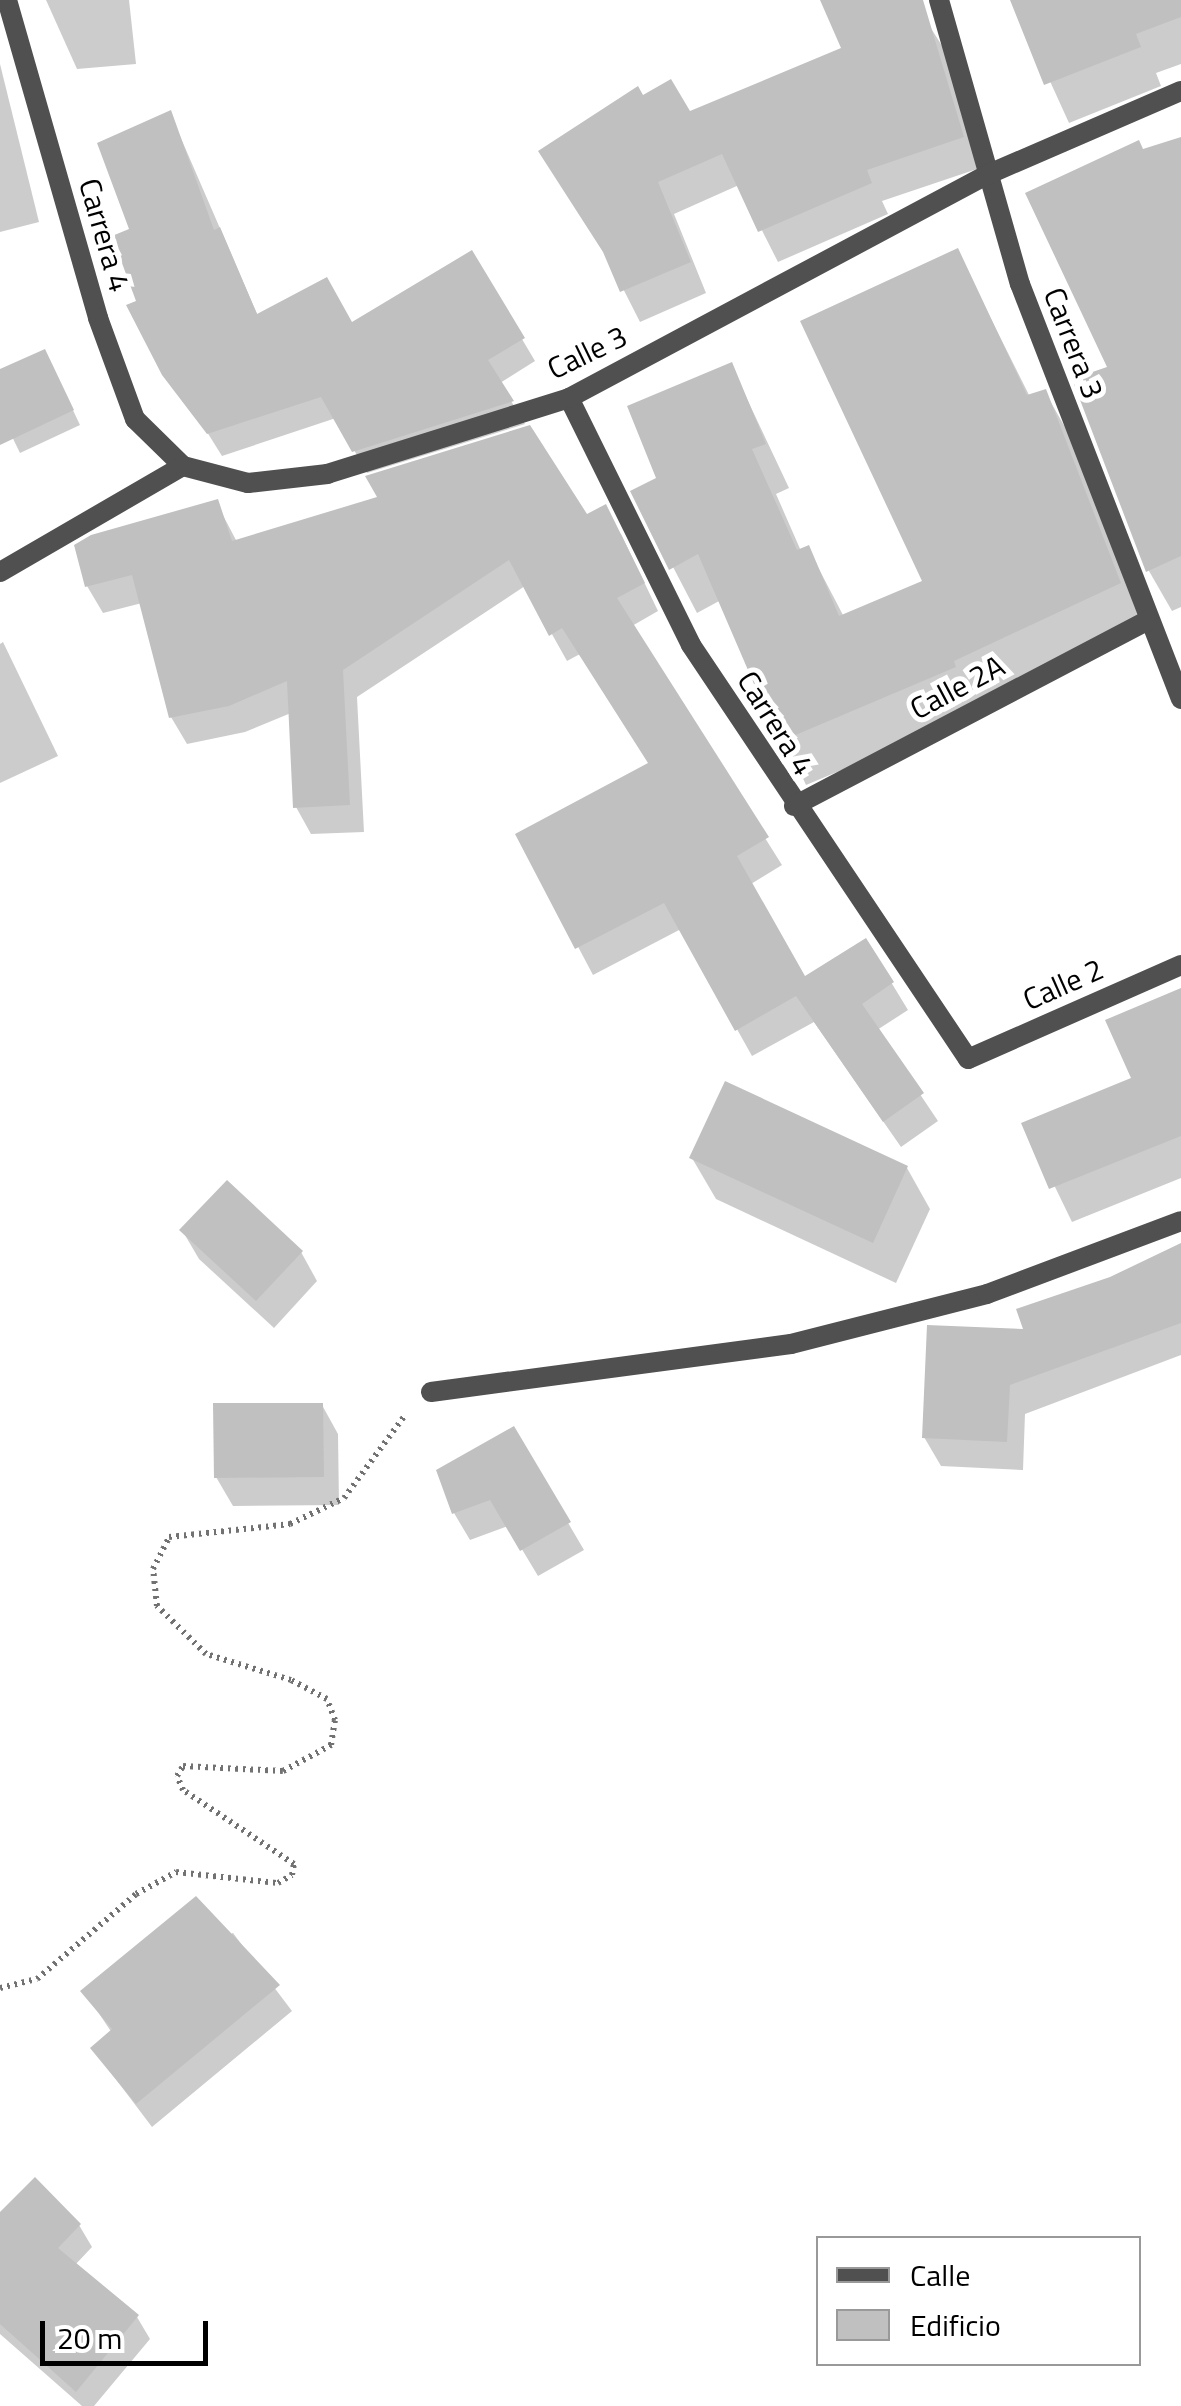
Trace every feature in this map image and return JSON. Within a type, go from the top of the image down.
[{"type":"street","name":"Carrera 4","points":[[7,0],[98,318],[136,420],[183,466]]},
{"type":"street","name":"Carrera 3","points":[[939,0],[1020,284],[1181,699]]},
{"type":"street","name":"Calle 3","points":[[183,466],[248,484],[327,474],[569,398],[989,174],[1181,91]]},
{"type":"street","name":"Carrera 4","points":[[569,398],[691,645],[794,806],[968,1058]]},
{"type":"street","points":[[0,572],[183,466]]},
{"type":"street","name":"Calle 2A","points":[[794,806],[1148,621]]},
{"type":"street","name":"Calle 2","points":[[968,1058],[1181,965]]},
{"type":"street","points":[[432,1392],[791,1344],[987,1294],[1181,1221]]},
{"type":"path","points":[[0,1988],[36,1979],[136,1894],[176,1872],[278,1883],[292,1875],[294,1864],[183,1790],[176,1776],[183,1766],[283,1771],[330,1745],[335,1720],[327,1700],[292,1680],[206,1654],[157,1606],[153,1569],[169,1537],[290,1524],[344,1498],[392,1426],[432,1392]]},
{"type":"building","points":[[820,0],[923,0],[964,137],[867,170],[872,183],[758,232],[722,154],[658,182],[691,262],[620,292],[603,252],[538,151],[638,86],[643,95],[671,79],[690,111],[841,48]]},
{"type":"building","points":[[1010,0],[1181,0],[1181,17],[1136,34],[1141,47],[1044,85]]},
{"type":"building","points":[[171,110],[214,230],[220,227],[257,314],[327,277],[352,322],[472,250],[525,338],[488,360],[514,401],[352,452],[321,397],[207,434],[162,375],[126,305],[136,301],[112,236],[129,229],[97,143]]},
{"type":"building","points":[[1181,137],[1181,556],[1146,572],[1072,379],[1107,367],[1025,193],[1139,140],[1143,149]]},
{"type":"building","points":[[958,248],[1027,395],[1046,389],[1121,583],[954,661],[956,667],[779,742],[698,554],[669,570],[630,491],[656,478],[627,406],[732,362],[766,444],[752,449],[797,550],[809,545],[839,616],[922,581],[800,321]]},
{"type":"building","points":[[45,349],[74,410],[0,445],[0,369]]},
{"type":"building","points":[[530,425],[587,514],[606,504],[645,583],[617,598],[769,837],[737,856],[805,976],[866,938],[894,982],[862,1004],[924,1093],[883,1122],[796,996],[735,1031],[664,903],[575,949],[515,834],[648,763],[562,628],[549,636],[509,560],[343,670],[350,805],[293,808],[287,681],[229,706],[169,718],[132,575],[85,587],[74,545],[91,535],[218,499],[232,541],[377,497],[365,476]]},
{"type":"building","points":[[1181,988],[1181,1136],[1049,1189],[1021,1123],[1131,1078],[1105,1020]]},
{"type":"building","points":[[725,1081],[908,1166],[873,1243],[689,1158]]},
{"type":"building","points":[[227,1180],[303,1251],[256,1301],[179,1230]]},
{"type":"building","points":[[1181,1243],[1181,1323],[1010,1385],[1007,1442],[922,1438],[927,1325],[1023,1329],[1016,1309],[1110,1277]]},
{"type":"building","points":[[213,1403],[323,1403],[324,1477],[214,1478]]},
{"type":"building","points":[[514,1426],[571,1522],[520,1551],[490,1500],[452,1514],[436,1470]]},
{"type":"building","points":[[196,1896],[280,1985],[136,2104],[90,2048],[112,2029],[80,1991]]},
{"type":"building","points":[[35,2177],[81,2224],[58,2248],[139,2315],[76,2392],[0,2324],[0,2212]]}]
